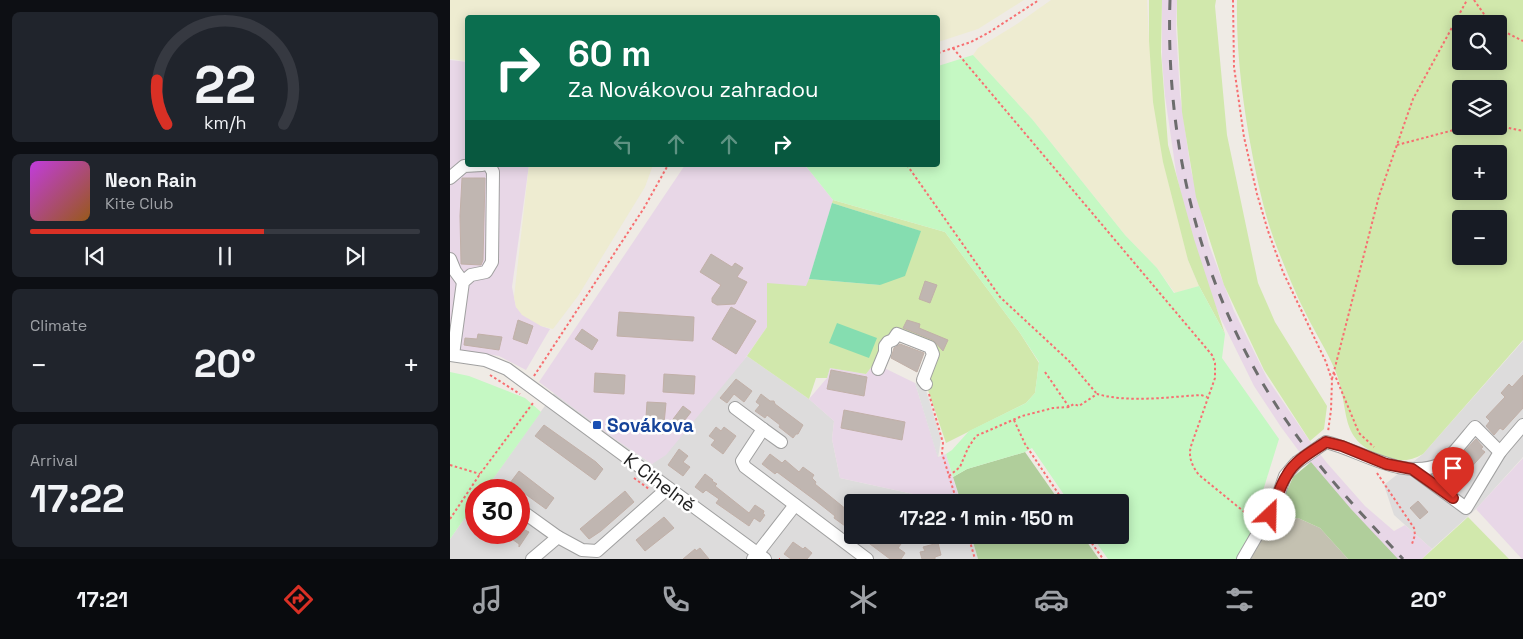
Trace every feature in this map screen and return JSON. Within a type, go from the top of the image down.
[{"type":"street","points":[[450,178],[465,166]]},
{"type":"street","points":[[451,355],[463,282],[471,275],[486,272],[492,262],[493,172],[490,167]]},
{"type":"street","points":[[450,259],[455,271],[463,282]]},
{"type":"street","points":[[878,369],[885,352],[885,346],[898,334],[930,348],[933,354],[923,380],[926,384]]},
{"type":"street","name":"K Cihelně","points":[[451,355],[470,357],[507,369],[759,557]]},
{"type":"street","points":[[735,408],[781,442]]},
{"type":"street","points":[[1412,469],[1466,508],[1500,452],[1523,425]]},
{"type":"street","points":[[1243,559],[1264,526],[1275,504],[1285,476],[1296,463],[1324,443],[1342,446],[1386,464],[1412,469],[1442,464],[1474,428],[1500,452]]},
{"type":"street","points":[[763,429],[743,458],[742,463],[745,467],[867,559]]},
{"type":"street","points":[[530,517],[558,537],[582,550],[596,551],[668,488]]},
{"type":"street","points":[[759,557],[795,505]]},
{"type":"street","points":[[534,558],[558,537]]},
{"type":"path","points":[[940,51],[988,33],[1039,0]]},
{"type":"path","points":[[1233,0],[1234,66],[1244,137],[1257,194],[1283,272],[1326,362],[1332,380]]},
{"type":"path","points":[[1324,443],[1332,410],[1332,380],[1379,196],[1413,98],[1467,0]]},
{"type":"path","points":[[1474,0],[1485,15]]},
{"type":"path","points":[[1507,33],[1523,40]]},
{"type":"path","points":[[953,48],[1212,356],[1216,371],[1190,451],[1193,467],[1199,475],[1264,526]]},
{"type":"path","points":[[1507,128],[1523,131]]},
{"type":"path","points":[[1397,145],[1452,130]]},
{"type":"path","points":[[529,384],[644,208],[667,167]]},
{"type":"path","points":[[908,167],[1000,297],[1069,360],[1097,394],[1116,398],[1201,395],[1208,398]]},
{"type":"path","points":[[1045,372],[1069,407]]},
{"type":"path","points":[[486,373],[526,398]]},
{"type":"path","points":[[1334,373],[1359,433],[1376,449]]},
{"type":"path","points":[[926,384],[943,443],[942,453],[954,494]]},
{"type":"path","points":[[450,519],[480,474],[541,393]]},
{"type":"path","points":[[948,476],[960,467],[968,448],[976,436],[1030,414],[1069,407],[1074,404],[1080,406],[1097,394]]},
{"type":"path","points":[[1014,420],[1025,444],[1059,494]]},
{"type":"path","points":[[450,465],[480,474]]},
{"type":"path","points":[[1376,471],[1414,528],[1415,535],[1412,544]]},
{"type":"path","points":[[971,544],[975,559]]},
{"type":"path","points":[[1092,544],[1103,559]]},
{"type":"shaded area","points":[[450,0],[1024,0],[978,29],[940,41],[940,15],[465,15],[465,61],[450,59]]},
{"type":"shaded area","points":[[1051,0],[1147,0],[1149,41],[1188,260],[1199,286],[1175,293],[1157,268],[1125,235],[1032,119],[973,55],[978,48]]},
{"type":"shaded area","points":[[1162,0],[1177,0],[1176,28],[1180,95],[1191,170],[1209,245],[1234,311],[1267,378],[1309,440],[1365,506],[1394,531],[1405,525],[1432,549],[1422,559],[1393,559],[1315,473],[1254,386],[1220,317],[1207,286],[1185,212],[1176,172],[1162,60]]},
{"type":"shaded area","points":[[450,60],[465,62],[465,167],[529,167],[512,287],[516,307],[541,326],[550,329],[526,370],[499,356],[450,348]]},
{"type":"shaded area","points":[[529,167],[652,167],[645,187],[578,296],[553,329],[541,326],[522,315],[516,307],[514,297]]},
{"type":"shaded area","points":[[684,167],[807,167],[833,200],[807,286],[767,301],[767,327],[744,360],[666,455],[652,464],[539,382]]},
{"type":"shaded area","points":[[1523,341],[1523,457],[1476,509],[1432,549],[1394,515],[1384,485],[1423,454]]},
{"type":"shaded area","points":[[747,356],[809,399],[834,421],[832,439],[840,478],[913,494],[844,494],[844,544],[974,544],[978,559],[450,559],[450,539],[465,518],[465,544],[530,544],[530,479],[493,479],[554,393],[652,464]]},
{"type":"shaded area","points":[[874,363],[915,383],[938,457],[946,454],[958,494],[913,494],[840,478],[832,439],[834,421],[809,399],[827,378],[830,368],[866,374]]},
{"type":"shaded area","points":[[915,383],[925,387],[941,439],[938,458]]},
{"type":"shaded area","points":[[1523,458],[1523,559],[1522,559],[1476,509]]},
{"type":"shaded area","points":[[1298,518],[1320,528],[1348,559],[1248,559],[1273,523]]},
{"type":"green space","points":[[1149,0],[1162,0],[1161,52],[1168,145],[1194,239],[1225,334],[1199,286],[1188,260],[1163,162],[1153,102],[1149,41]]},
{"type":"green space","points":[[1177,0],[1216,0],[1227,135],[1258,283],[1275,322],[1327,406],[1324,429],[1310,441],[1264,370],[1224,285],[1196,197],[1182,112]]},
{"type":"green space","points":[[1237,0],[1523,0],[1523,340],[1423,454],[1405,460],[1387,458],[1371,451],[1359,442],[1352,433],[1335,370],[1295,292],[1266,216],[1246,119],[1239,60]]},
{"type":"green space","points":[[973,55],[1032,119],[1125,235],[1157,268],[1174,293],[1199,286],[1225,334],[1222,358],[1279,439],[1257,510],[1253,534],[1236,559],[1108,559],[1097,544],[1129,544],[1129,494],[1064,494],[1032,448],[1025,452],[967,469],[953,477],[946,454],[969,431],[1026,403],[1035,393],[1039,362],[1020,333],[945,232],[833,200],[807,167],[940,167],[940,65]]},
{"type":"green space","points":[[833,200],[945,232],[1020,333],[1039,363],[1035,393],[1026,403],[946,443],[926,384],[930,348],[897,334],[866,374],[830,368],[827,378],[816,378],[809,399],[747,356],[767,327],[767,283],[806,286],[809,279],[880,285],[920,231],[832,203]]},
{"type":"green space","points":[[832,203],[921,231],[905,276],[880,285],[809,279]]},
{"type":"green space","points":[[837,323],[877,338],[869,358],[829,343]]},
{"type":"green space","points":[[450,372],[469,376],[525,398],[541,412],[493,479],[465,479],[465,518],[450,539]]},
{"type":"green space","points":[[1025,452],[1054,494],[958,494],[953,477],[967,469]]},
{"type":"green space","points":[[1311,462],[1351,509],[1398,559],[1348,559],[1320,528],[1298,518],[1273,523],[1293,477]]},
{"type":"green space","points":[[1468,517],[1509,559],[1422,559]]},
{"type":"green space","points":[[974,544],[1088,544],[1099,559],[978,559]]},
{"type":"building","points":[[462,178],[485,178],[483,260],[481,265],[461,264],[460,216]]},
{"type":"building","points":[[711,254],[732,267],[735,263],[743,268],[737,277],[747,282],[735,304],[717,305],[712,302],[712,298],[721,285],[700,272]]},
{"type":"building","points":[[925,281],[937,285],[930,303],[919,299]]},
{"type":"building","points":[[731,307],[756,321],[736,354],[712,339]]},
{"type":"building","points":[[619,312],[694,317],[693,341],[617,336]]},
{"type":"building","points":[[518,320],[533,326],[527,344],[513,339]]},
{"type":"building","points":[[907,320],[920,324],[919,328],[948,340],[943,351],[933,340],[903,328]]},
{"type":"building","points":[[582,329],[598,340],[592,350],[575,339]]},
{"type":"building","points":[[478,334],[502,337],[499,350],[464,345],[465,338],[477,339]]},
{"type":"building","points":[[900,344],[924,353],[917,372],[891,358],[894,348]]},
{"type":"building","points":[[831,370],[867,377],[864,396],[827,389]]},
{"type":"building","points":[[595,373],[625,375],[624,394],[594,392]]},
{"type":"building","points":[[664,374],[695,376],[694,394],[663,392]]},
{"type":"building","points":[[1523,375],[1523,408],[1503,430],[1500,428],[1494,435],[1486,426],[1490,421],[1486,417],[1505,397],[1501,393],[1509,384],[1512,387]]},
{"type":"building","points":[[736,379],[752,391],[744,402],[734,394],[727,403],[720,398]]},
{"type":"building","points":[[761,394],[770,401],[774,401],[775,404],[803,425],[798,434],[793,438],[767,415],[765,418],[755,411],[760,405],[756,402]]},
{"type":"building","points":[[647,402],[666,403],[663,434],[645,432]]},
{"type":"building","points":[[683,406],[691,412],[675,433],[667,427]]},
{"type":"building","points":[[844,410],[905,422],[902,440],[841,428]]},
{"type":"building","points":[[544,425],[603,469],[595,480],[535,436]]},
{"type":"building","points":[[716,427],[721,431],[724,427],[736,436],[723,454],[711,445],[715,440],[709,436]]},
{"type":"building","points":[[1476,439],[1483,447],[1481,449],[1485,452],[1466,473],[1468,475],[1459,485],[1445,472]]},
{"type":"building","points":[[679,449],[688,456],[683,462],[690,467],[683,476],[668,465]]},
{"type":"building","points":[[770,454],[782,463],[785,460],[799,472],[803,467],[814,475],[812,478],[816,482],[815,484],[844,508],[844,525],[816,501],[777,472],[775,474],[762,464]]},
{"type":"building","points":[[519,471],[529,479],[513,479]]},
{"type":"building","points":[[705,474],[717,484],[715,486],[749,513],[755,505],[764,511],[763,514],[765,515],[760,522],[754,518],[749,526],[716,503],[719,499],[706,490],[703,493],[695,487]]},
{"type":"building","points":[[530,479],[554,498],[546,509],[530,497]]},
{"type":"building","points":[[625,491],[634,502],[589,539],[580,529]]},
{"type":"building","points":[[1418,501],[1428,512],[1420,519],[1410,508]]},
{"type":"building","points":[[664,517],[674,528],[645,551],[636,540]]},
{"type":"building","points":[[793,542],[803,549],[805,547],[812,553],[807,559],[791,559],[784,554]]},
{"type":"building","points":[[870,544],[901,544],[898,548],[905,553],[901,559],[890,559]]},
{"type":"building","points":[[938,544],[941,555],[935,557],[935,559],[922,559],[920,552],[925,551],[923,547]]},
{"type":"building","points":[[700,548],[709,559],[683,559],[695,549],[696,551]]},
{"type":"railway","points":[[1170,0],[1170,56],[1174,112],[1183,167],[1195,221],[1212,274],[1233,326],[1258,376],[1314,459],[1403,559]]},
{"type":"place","name":"Sovákova","points":[[597,425]]},
{"type":"route","points":[[1270,515],[1285,476],[1291,468],[1326,442],[1342,446],[1386,464],[1412,469],[1453,498]]}]
